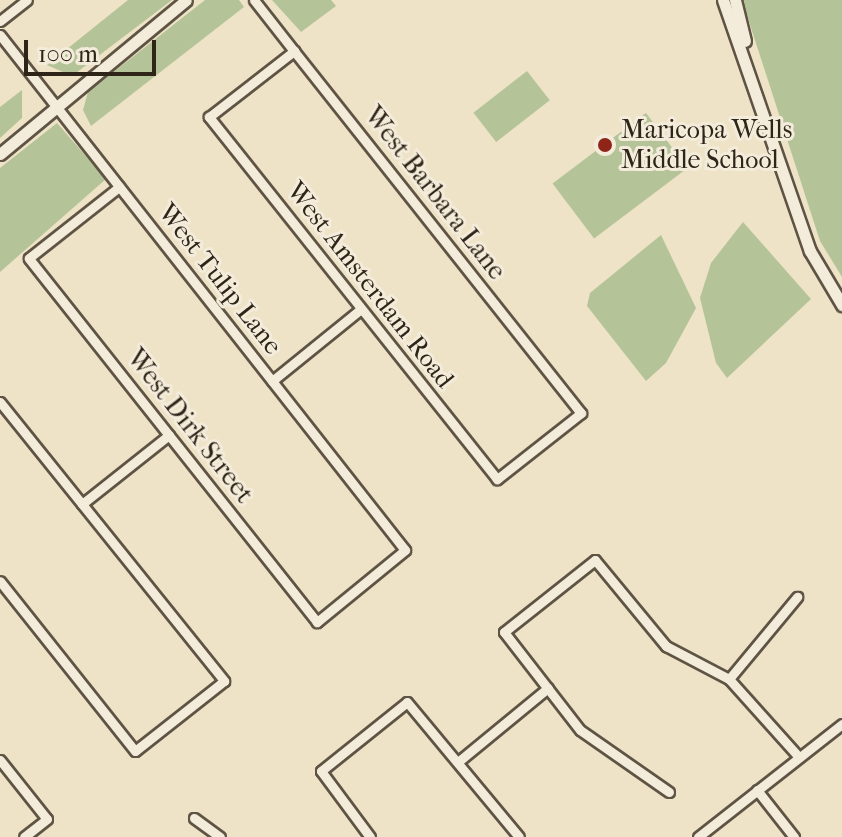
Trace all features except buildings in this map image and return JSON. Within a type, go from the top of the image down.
[{"type":"street","points":[[0,21],[27,0]]},
{"type":"street","points":[[0,154],[53,104],[186,0]]},
{"type":"street","name":"West Barbara Lane","points":[[254,0],[581,413],[497,479]]},
{"type":"street","points":[[723,0],[746,50]]},
{"type":"street","points":[[735,0],[746,50],[810,251],[842,305]]},
{"type":"street","name":"West Tulip Lane","points":[[0,35],[405,550],[317,622]]},
{"type":"street","name":"West Amsterdam Road","points":[[294,51],[209,117],[497,479]]},
{"type":"street","name":"West Dirk Street","points":[[119,187],[29,258],[317,622]]},
{"type":"street","points":[[272,381],[361,309]]},
{"type":"street","points":[[0,402],[224,681],[135,751],[0,581]]},
{"type":"street","points":[[82,504],[169,435]]},
{"type":"street","points":[[669,792],[580,730],[504,632],[595,560],[666,646],[729,679],[799,757]]},
{"type":"street","points":[[729,679],[797,597]]},
{"type":"street","points":[[459,761],[548,688]]},
{"type":"street","points":[[364,835],[321,771],[407,702],[519,837]]},
{"type":"street","points":[[698,837],[842,724]]},
{"type":"street","points":[[0,760],[47,819],[24,837]]},
{"type":"street","points":[[757,790],[794,837]]},
{"type":"street","points":[[194,818],[220,837]]},
{"type":"green space","points":[[128,0],[172,0],[72,76],[47,65]]},
{"type":"green space","points":[[205,0],[239,0],[244,7],[91,126],[83,110],[88,92]]},
{"type":"green space","points":[[272,0],[331,0],[336,6],[301,32]]},
{"type":"green space","points":[[742,0],[842,0],[842,277],[820,241]]},
{"type":"green space","points":[[527,71],[550,100],[496,142],[473,113]]},
{"type":"green space","points":[[22,90],[22,118],[0,138],[0,107]]},
{"type":"green space","points":[[646,113],[688,168],[594,239],[553,183]]},
{"type":"green space","points":[[57,123],[106,179],[0,272],[0,168]]},
{"type":"green space","points":[[743,222],[811,299],[727,378],[716,363],[700,298],[711,263]]},
{"type":"green space","points":[[661,235],[696,308],[666,363],[646,381],[587,306],[590,293]]},
{"type":"place","name":"Maricopa Wells Middle School","points":[[605,145]]}]
